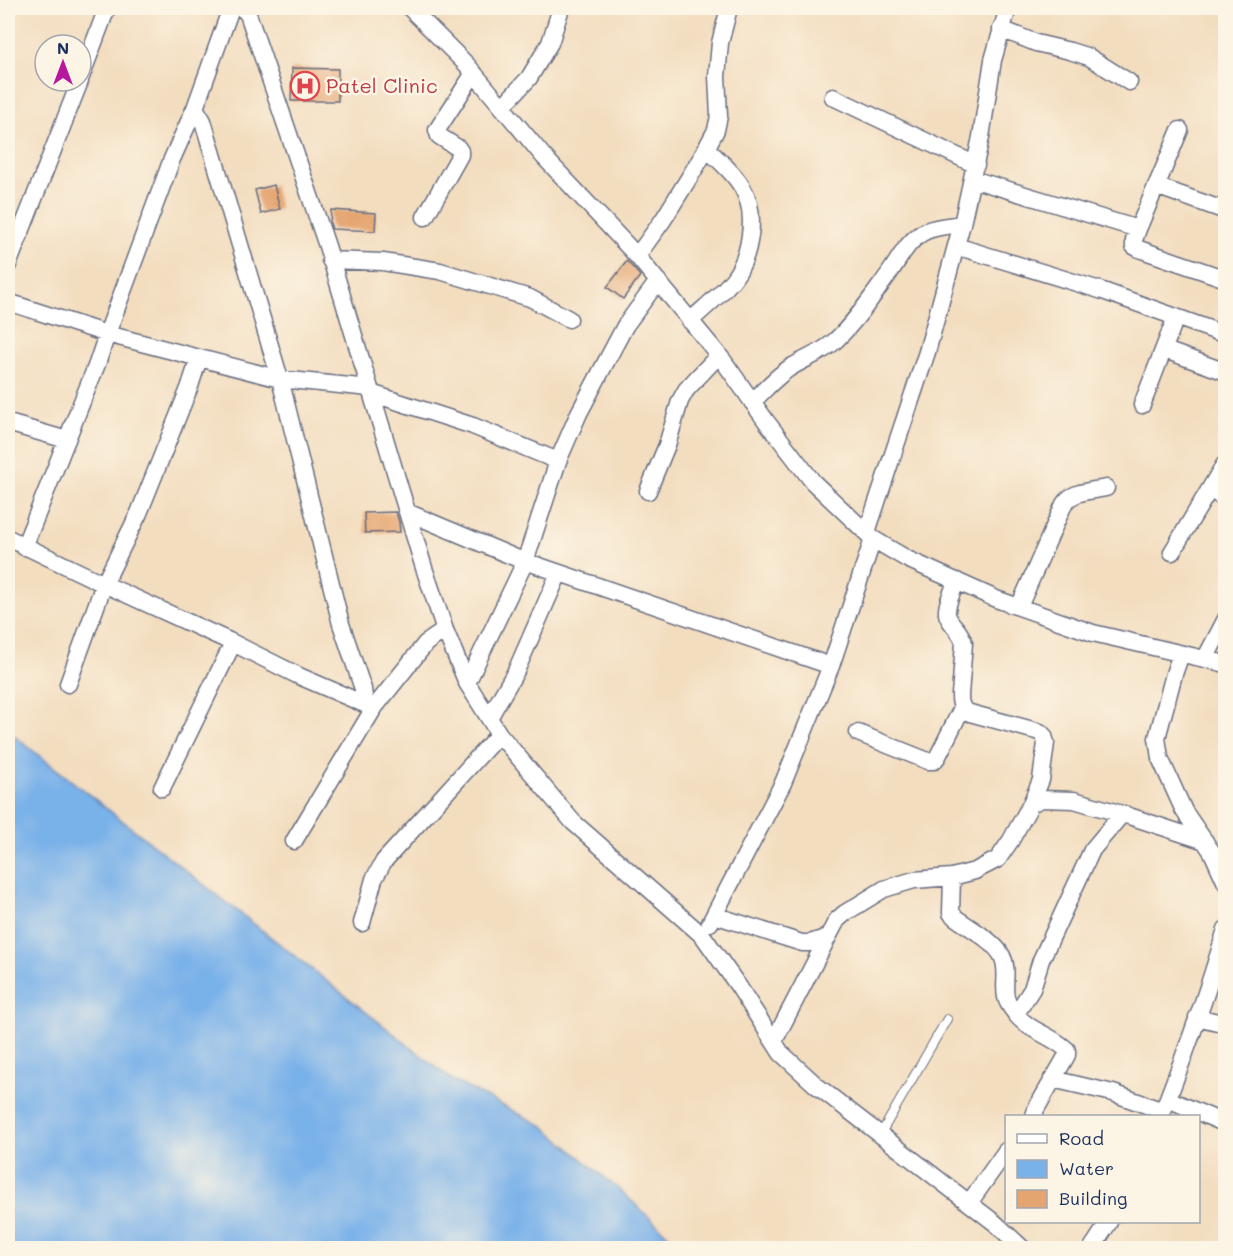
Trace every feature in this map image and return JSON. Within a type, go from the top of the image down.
[{"type":"street","points":[[93,45],[107,8]]},
{"type":"street","points":[[24,547],[97,364],[172,159],[195,108],[231,8]]},
{"type":"street","points":[[410,8],[474,73],[544,157],[638,256],[719,356],[813,483],[870,536],[907,559],[996,599],[1093,633],[1226,664]]},
{"type":"street","points":[[502,107],[529,78],[550,43],[561,8]]},
{"type":"street","points":[[638,256],[707,149],[716,130],[720,43],[729,8]]},
{"type":"street","points":[[703,936],[783,783],[831,666],[927,352],[962,224],[974,172],[993,60],[1008,8]]},
{"type":"street","points":[[245,10],[327,246],[424,568],[445,630],[467,683],[499,734],[573,822],[703,936],[740,987],[781,1053],[817,1086],[995,1222],[1022,1248]]},
{"type":"street","points":[[1001,29],[1036,43],[1089,57],[1129,82]]},
{"type":"street","points":[[425,217],[460,155],[460,151],[439,136],[437,130],[474,73]]},
{"type":"street","points":[[8,265],[75,93]]},
{"type":"street","points":[[833,97],[974,172],[1138,229]]},
{"type":"street","points":[[195,108],[203,121],[280,378],[341,624],[369,706]]},
{"type":"street","points":[[1180,130],[1133,243],[1135,248],[1226,279]]},
{"type":"street","points":[[690,321],[733,279],[741,267],[748,248],[752,221],[750,202],[743,188],[707,149]]},
{"type":"street","points":[[1156,186],[1226,211]]},
{"type":"street","points":[[752,402],[792,366],[819,353],[847,329],[887,277],[908,245],[917,237],[937,227],[962,224]]},
{"type":"street","points":[[956,246],[1103,291],[1226,335]]},
{"type":"street","points":[[330,260],[383,262],[440,271],[530,298],[569,319]]},
{"type":"street","points":[[467,683],[525,562],[558,461],[579,414],[625,326],[658,281]]},
{"type":"street","points":[[8,302],[107,334],[280,378],[371,391],[473,426],[558,461]]},
{"type":"street","points":[[1142,405],[1176,317]]},
{"type":"street","points":[[1165,350],[1226,372]]},
{"type":"street","points":[[648,491],[667,445],[680,401],[696,378],[719,356]]},
{"type":"street","points":[[68,684],[104,584],[139,513],[199,358]]},
{"type":"street","points":[[8,423],[67,440]]},
{"type":"street","points":[[1172,552],[1224,465]]},
{"type":"street","points":[[1019,607],[1064,504],[1078,494],[1106,488]]},
{"type":"street","points":[[1210,489],[1226,500]]},
{"type":"street","points":[[407,512],[525,562],[831,666]]},
{"type":"street","points":[[8,538],[299,676],[369,706]]},
{"type":"street","points":[[489,718],[516,671],[559,573]]},
{"type":"street","points":[[774,1041],[837,920],[884,890],[914,880],[952,877],[975,871],[998,859],[1011,840],[1041,780],[1046,750],[1044,736],[1040,732],[970,713],[962,708],[960,695],[964,643],[947,613],[957,581]]},
{"type":"street","points":[[1205,659],[1226,619]]},
{"type":"street","points":[[294,841],[369,706],[426,643],[445,630]]},
{"type":"street","points":[[162,788],[233,643]]},
{"type":"street","points":[[1181,654],[1157,738],[1160,758],[1184,811],[1214,851],[1226,884]]},
{"type":"street","points":[[858,733],[934,761],[962,708]]},
{"type":"street","points":[[362,924],[374,879],[384,861],[499,734]]},
{"type":"street","points":[[1030,804],[1041,799],[1074,800],[1122,814],[1214,851]]},
{"type":"street","points":[[1016,1014],[1032,989],[1041,960],[1092,850],[1122,814]]},
{"type":"street","points":[[952,877],[951,913],[990,942],[1002,957],[1006,996],[1016,1014],[1028,1025],[1067,1050],[1067,1055],[1033,1115]]},
{"type":"street","points":[[714,915],[791,941],[810,943],[828,937]]},
{"type":"street","points":[[1164,1109],[1226,929]]},
{"type":"street","points":[[1197,1017],[1226,1024]]},
{"type":"street","points":[[1052,1078],[1189,1115]]},
{"type":"street","points":[[1200,1118],[1226,1124]]},
{"type":"street","points":[[969,1203],[1005,1152]]},
{"type":"street","points":[[1092,1248],[1108,1223]]},
{"type":"lane","points":[[880,1135],[947,1019]]},
{"type":"water","points":[[8,731],[454,1081],[543,1126],[622,1192],[682,1248],[8,1248]]},
{"type":"building","points":[[292,68],[338,69],[338,101],[291,101]]},
{"type":"building","points":[[274,185],[280,209],[261,214],[255,190]]},
{"type":"building","points":[[331,210],[376,213],[375,231],[332,229]]},
{"type":"building","points":[[627,261],[640,276],[623,299],[607,287]]},
{"type":"building","points":[[396,512],[400,532],[365,533],[364,513]]},
{"type":"place","name":"Patel Clinic","points":[[305,86]]}]
